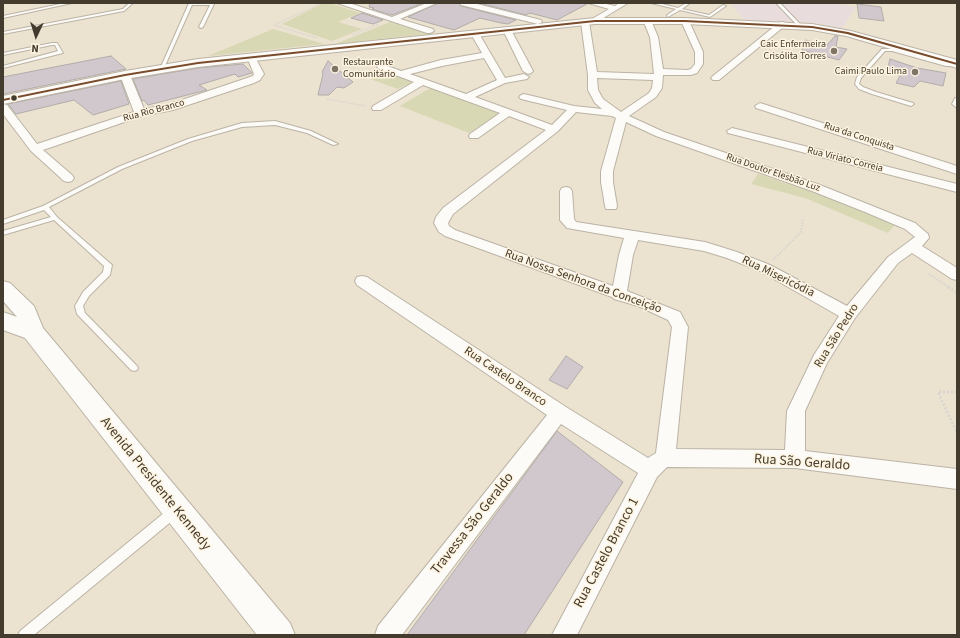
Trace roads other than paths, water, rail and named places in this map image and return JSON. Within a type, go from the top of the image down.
[{"type":"street","points":[[341,3],[430,31]]},
{"type":"street","points":[[393,19],[433,3]]},
{"type":"street","points":[[464,3],[538,22]]},
{"type":"street","points":[[592,3],[615,8]]},
{"type":"street","points":[[590,21],[624,3]]},
{"type":"street","points":[[3,100],[162,68],[251,57],[590,21],[647,20],[799,25],[847,33],[957,64]]},
{"type":"street","points":[[524,97],[574,109],[618,114],[654,95],[657,88],[658,75],[654,37],[647,20]]},
{"type":"street","points":[[590,21],[593,90],[600,101],[618,114]]},
{"type":"street","points":[[593,75],[658,75],[688,73],[694,71],[699,64],[699,52],[685,21]]},
{"type":"street","points":[[716,78],[783,24]]},
{"type":"street","points":[[466,98],[502,81],[526,74],[507,30]]},
{"type":"street","points":[[475,34],[502,81]]},
{"type":"street","points":[[400,74],[441,63],[487,55]]},
{"type":"street","name":"Rua Rio Branco","points":[[35,149],[140,113],[169,108],[251,81],[257,78],[259,74],[251,57]]},
{"type":"street","points":[[382,67],[554,129],[574,109]]},
{"type":"street","points":[[125,75],[140,113]]},
{"type":"street","points":[[377,108],[421,82]]},
{"type":"street","name":"Rua da Conquista","points":[[760,106],[957,170]]},
{"type":"street","points":[[3,107],[35,149],[68,178]]},
{"type":"street","points":[[474,136],[509,112]]},
{"type":"street","points":[[611,206],[607,182],[607,171],[618,114]]},
{"type":"street","name":"Rua Doutor Elesbão Luz","points":[[618,114],[660,134],[816,188],[884,214],[910,226],[916,240],[957,275]]},
{"type":"street","name":"Rua Nossa Senhora da Conceição","points":[[554,129],[448,211],[443,217],[441,223],[444,229],[450,233],[619,295],[643,302],[667,312],[678,321],[680,327],[658,464]]},
{"type":"street","name":"Rua Viriato Correia","points":[[732,131],[957,188]]},
{"type":"street","name":"Rua Misericódia","points":[[566,191],[568,222],[581,227],[705,247],[732,255],[765,268],[849,314]]},
{"type":"street","points":[[619,295],[626,255],[632,236]]},
{"type":"street","name":"Rua São Pedro","points":[[796,459],[795,420],[798,404],[820,360],[849,314],[893,260],[916,240]]},
{"type":"street","name":"Rua Castelo Branco","points":[[362,281],[559,413],[658,464]]},
{"type":"street","name":"Avenida Presidente Kennedy","points":[[3,288],[26,312],[33,332],[278,635]]},
{"type":"street","points":[[3,320],[33,332]]},
{"type":"street","name":"Travessa São Geraldo","points":[[387,635],[559,413]]},
{"type":"street","name":"Rua São Geraldo","points":[[658,464],[796,459],[957,479]]},
{"type":"street","name":"Rua Castelo Branco 1","points":[[564,635],[658,464]]},
{"type":"lane","points":[[3,17],[70,3]]},
{"type":"lane","points":[[3,33],[124,10],[131,3]]},
{"type":"lane","points":[[653,3],[710,16],[724,6]]},
{"type":"lane","points":[[668,16],[688,3]]},
{"type":"lane","points":[[778,3],[799,25]]},
{"type":"lane","points":[[162,68],[190,4],[212,4],[201,27]]},
{"type":"lane","points":[[3,54],[52,44],[56,44],[61,52],[3,67]]},
{"type":"lane","points":[[910,104],[874,93],[861,88],[857,84],[859,78],[884,50],[892,50],[949,66],[957,64]]},
{"type":"lane","points":[[957,99],[957,106]]},
{"type":"lane","points":[[3,222],[45,207],[120,168],[190,140],[242,125],[275,123],[309,132],[335,144]]},
{"type":"lane","points":[[45,207],[55,218],[108,265],[107,273],[86,294],[79,306],[81,314],[134,368]]},
{"type":"lane","points":[[3,233],[55,218]]},
{"type":"lane","points":[[24,635],[176,510]]},
{"type":"place","name":"Caic Enfermeira Crisólita Torres","points":[[834,51]]},
{"type":"place","name":"Restaurante Comunitário","points":[[335,69]]},
{"type":"place","name":"Caimi Paulo Lima","points":[[915,72]]}]
